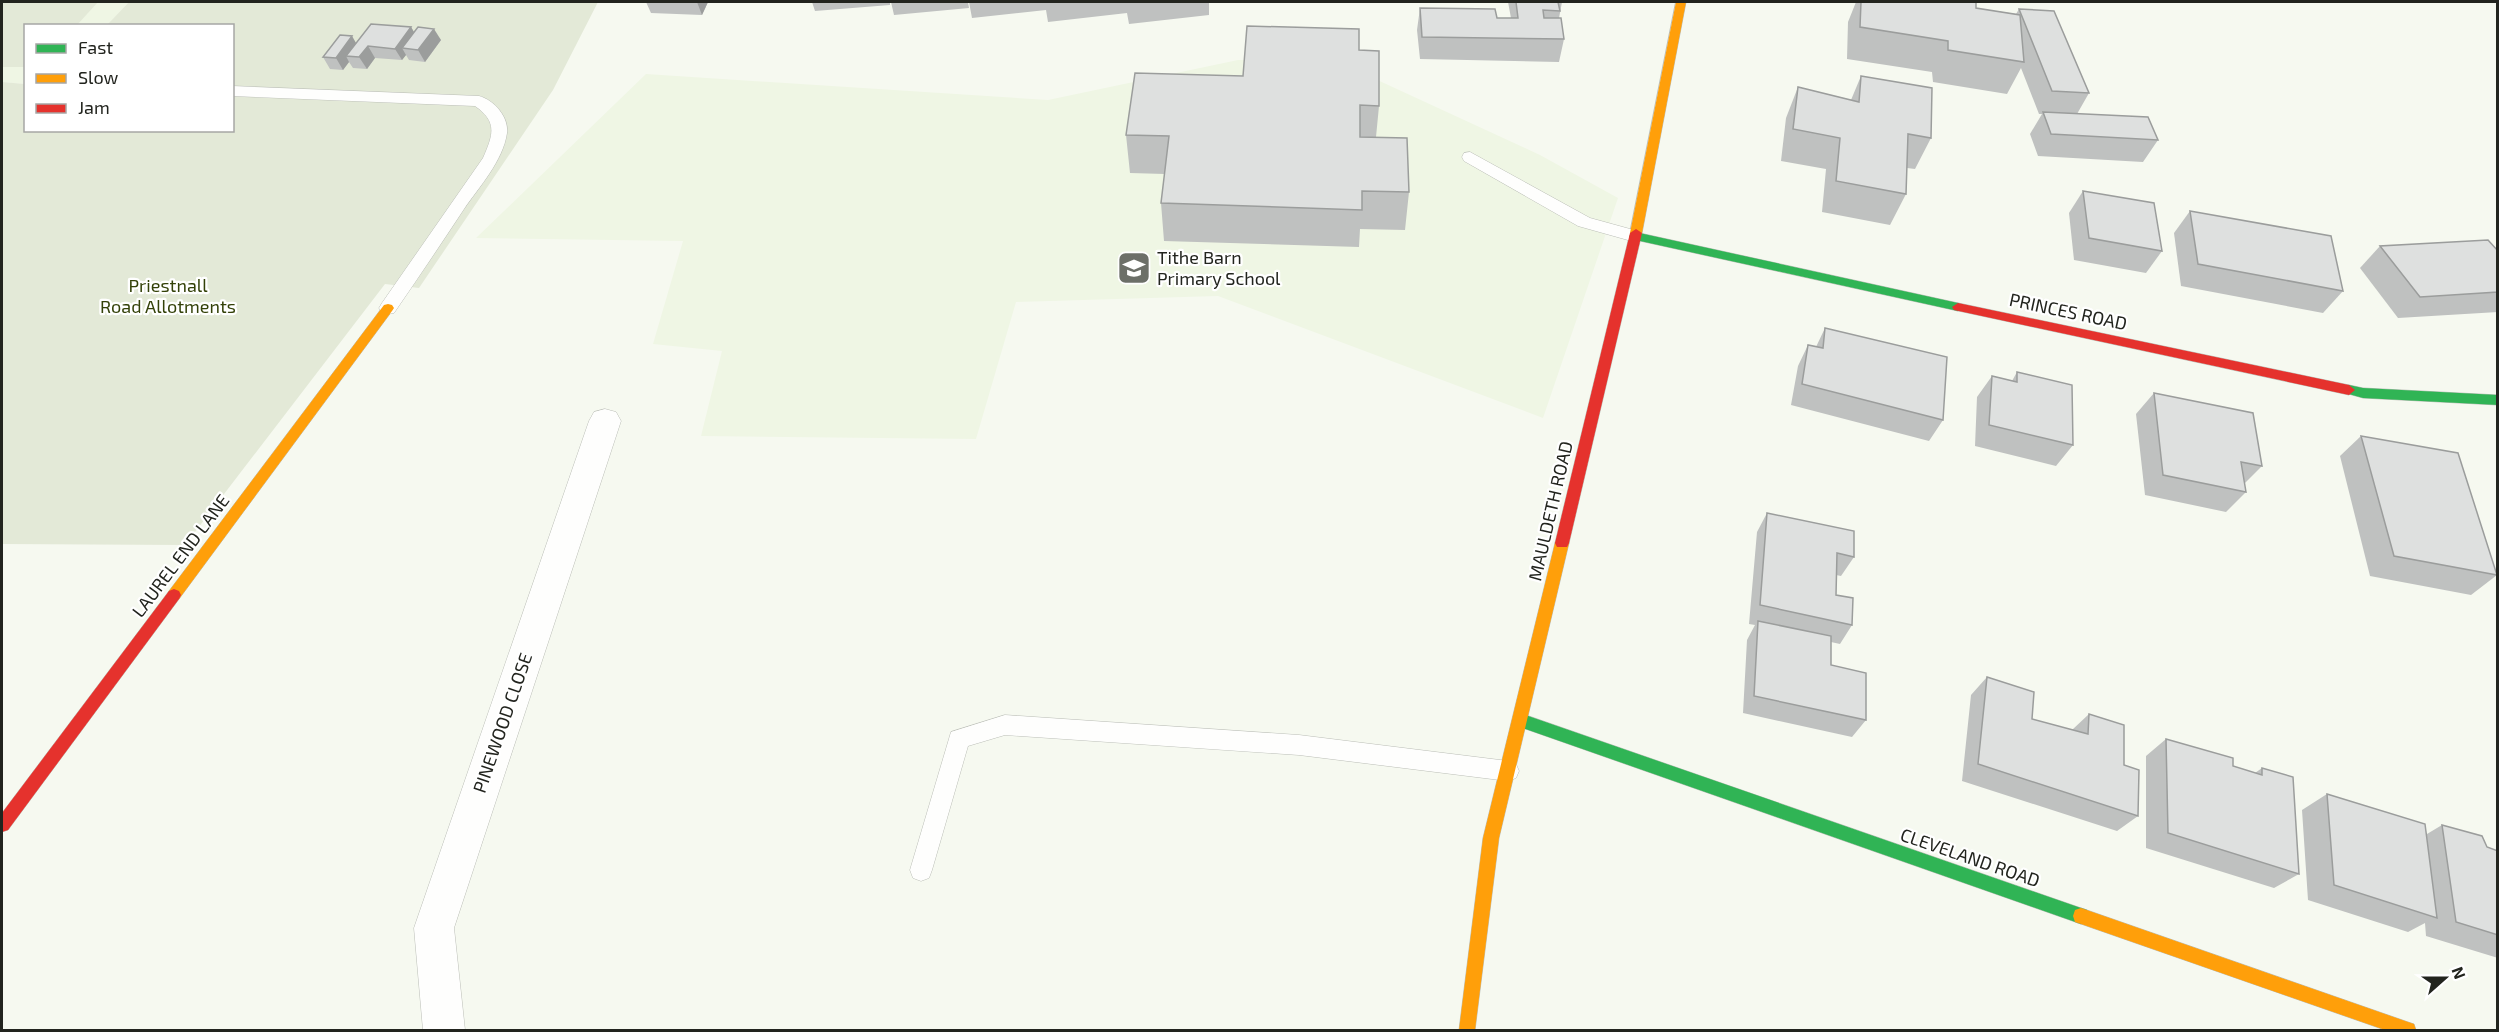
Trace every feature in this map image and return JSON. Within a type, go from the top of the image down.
[{"type":"street","name":"MAULDETH ROAD","points":[[1467,1030],[1491,838],[1635,236],[1681,2]]},
{"type":"street","name":"PRINCES ROAD","points":[[1635,236],[1901,296],[2363,393],[2498,400]]},
{"type":"street","name":"LAUREL END LANE","points":[[2,825],[388,308]]},
{"type":"street","name":"PINEWOOD CLOSE","points":[[444,1030],[434,928],[605,421]]},
{"type":"street","name":"CLEVELAND ROAD","points":[[1520,720],[2408,1030]]},
{"type":"lane","points":[[234,91],[479,101],[490,109],[499,121],[500,138],[490,159],[388,308]]},
{"type":"lane","points":[[1470,157],[1584,222],[1635,236]]},
{"type":"lane","points":[[921,870],[958,739],[1005,725],[1299,745],[1508,771]]},
{"type":"shaded area","points":[[2,2],[129,2],[108,24],[24,24],[24,84],[2,82]]},
{"type":"shaded area","name":"Tithe Barn Primary School","points":[[1238,60],[1334,60],[1540,155],[1618,198],[1543,418],[1218,296],[1016,302],[976,439],[701,436],[722,351],[653,344],[683,241],[476,238],[646,74],[1048,100]]},
{"type":"green space","points":[[2,2],[98,2],[78,24],[24,24],[24,67],[2,67]]},
{"type":"green space","name":"Priestnall Road Allotments","points":[[129,2],[598,2],[553,90],[419,288],[385,284],[185,545],[2,544],[2,82],[24,84],[24,132],[234,132],[234,24],[108,24]]},
{"type":"building","points":[[1516,2],[1558,2],[1560,11],[1543,10],[1544,18],[1561,18],[1564,39],[1422,37],[1420,8],[1495,9],[1497,18],[1518,18]]},
{"type":"building","points":[[1861,2],[1976,2],[1976,8],[2020,15],[2024,62],[1948,50],[1948,41],[1860,27]]},
{"type":"building","points":[[2019,9],[2054,11],[2089,93],[2052,91]]},
{"type":"building","points":[[371,24],[411,27],[395,49],[368,46],[359,57],[346,56]]},
{"type":"building","points":[[1247,26],[1359,29],[1359,50],[1379,51],[1379,106],[1360,105],[1360,137],[1407,138],[1409,192],[1362,191],[1362,210],[1161,203],[1169,136],[1126,135],[1135,73],[1243,76]]},
{"type":"building","points":[[418,27],[434,29],[418,50],[402,48]]},
{"type":"building","points":[[340,35],[352,36],[336,58],[323,57]]},
{"type":"building","points":[[1861,76],[1932,88],[1931,138],[1908,134],[1906,194],[1836,181],[1840,138],[1793,129],[1798,87],[1859,102]]},
{"type":"building","points":[[2043,112],[2148,117],[2158,140],[2051,134]]},
{"type":"building","points":[[2083,191],[2154,203],[2162,251],[2089,238]]},
{"type":"building","points":[[2190,211],[2331,236],[2343,291],[2198,264]]},
{"type":"building","points":[[2488,240],[2498,251],[2498,292],[2420,297],[2380,246]]},
{"type":"building","points":[[1825,328],[1947,357],[1943,420],[1802,384],[1808,345],[1823,348]]},
{"type":"building","points":[[2017,372],[2072,385],[2073,445],[1989,425],[1992,376],[2017,382]]},
{"type":"building","points":[[2154,393],[2253,413],[2262,466],[2241,462],[2246,492],[2163,475]]},
{"type":"building","points":[[2361,436],[2458,453],[2497,575],[2394,556]]},
{"type":"building","points":[[1767,513],[1854,531],[1854,557],[1837,553],[1836,595],[1853,598],[1852,625],[1760,605]]},
{"type":"building","points":[[1758,621],[1831,636],[1831,665],[1866,673],[1866,720],[1754,696]]},
{"type":"building","points":[[1987,677],[2034,692],[2032,719],[2088,734],[2089,714],[2124,725],[2124,765],[2139,770],[2138,816],[1978,764]]},
{"type":"building","points":[[2166,739],[2233,758],[2233,766],[2262,775],[2262,768],[2293,777],[2299,874],[2168,833]]},
{"type":"building","points":[[2327,794],[2425,824],[2437,918],[2334,885]]},
{"type":"building","points":[[2442,825],[2482,836],[2487,847],[2498,851],[2498,935],[2456,922]]},
{"type":"traffic: fast","points":[[1635,236],[1958,307]]},
{"type":"traffic: fast","points":[[2349,390],[2363,393],[2498,400]]},
{"type":"traffic: fast","points":[[1520,720],[2081,916]]},
{"type":"traffic: slow","points":[[1636,233],[1681,2]]},
{"type":"traffic: slow","points":[[174,595],[388,308]]},
{"type":"traffic: slow","points":[[1467,1030],[1491,838],[1562,543]]},
{"type":"traffic: slow","points":[[2081,916],[2408,1030]]},
{"type":"traffic: jam","points":[[1562,543],[1636,233]]},
{"type":"traffic: jam","points":[[1958,307],[2349,390]]},
{"type":"traffic: jam","points":[[2,825],[174,595]]},
{"type":"place","name":"Tithe Barn Primary School","points":[[1134,268]]}]
